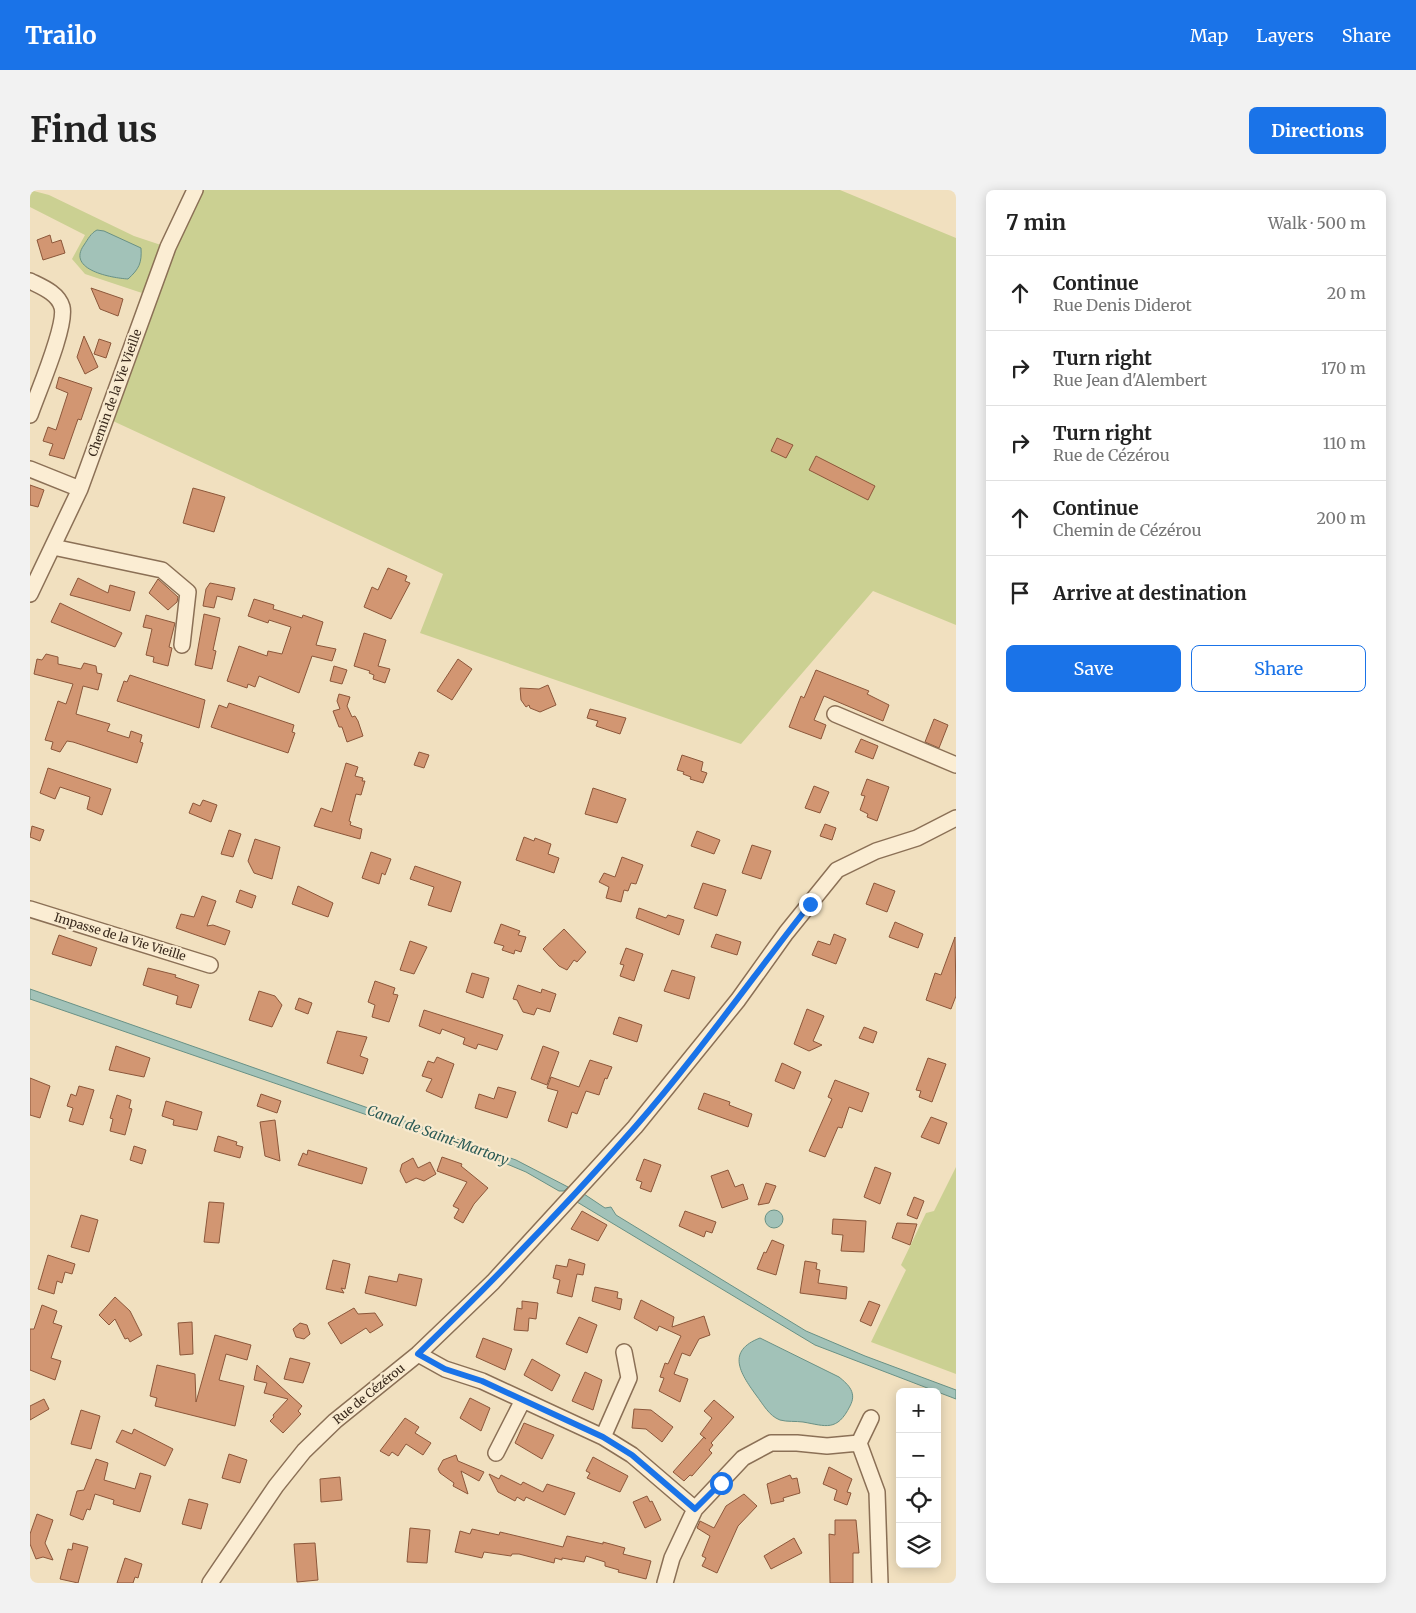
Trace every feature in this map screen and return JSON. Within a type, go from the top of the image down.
[{"type":"street","name":"Chemin de la Vie Vieille","points":[[30,594],[80,489],[168,247],[195,190]]},
{"type":"street","points":[[30,281],[52,292],[62,307],[62,324],[30,414]]},
{"type":"street","points":[[30,469],[80,489]]},
{"type":"street","points":[[53,547],[162,570],[188,592],[182,645]]},
{"type":"street","points":[[835,714],[956,765]]},
{"type":"street","name":"Rue de Cézérou","points":[[210,1583],[276,1486],[304,1451],[335,1421],[418,1354],[506,1268],[645,1115],[738,1000],[786,933],[838,870],[876,851],[917,838],[956,818]]},
{"type":"street","name":"Impasse de la Vie Vieille","points":[[30,908],[210,965]]},
{"type":"street","points":[[603,1437],[629,1378],[624,1352]]},
{"type":"street","points":[[418,1354],[445,1369],[482,1381],[603,1437],[632,1455],[695,1509]]},
{"type":"street","points":[[496,1453],[523,1400]]},
{"type":"street","points":[[871,1418],[859,1443],[877,1492],[880,1583]]},
{"type":"street","points":[[665,1583],[672,1558],[695,1509],[744,1458],[771,1443],[797,1442],[827,1446],[859,1443]]},
{"type":"green space","points":[[30,190],[49,195],[134,236],[161,245],[186,190],[840,190],[956,238],[956,625],[873,591],[741,744],[420,633],[443,574],[100,415],[142,293],[85,274],[72,259],[85,235],[30,207]]},
{"type":"green space","points":[[956,1167],[956,1374],[871,1342],[906,1270],[901,1265],[926,1213],[934,1211]]},
{"type":"water","points":[[97,230],[104,231],[141,248],[139,265],[128,279],[112,277],[93,271],[81,261],[80,254],[84,245],[91,234]]},
{"type":"water","name":"Canal de Saint-Martory","points":[[30,989],[516,1160],[568,1187],[564,1191],[559,1191],[526,1172],[495,1159],[30,999]]},
{"type":"water","points":[[584,1194],[605,1208],[611,1207],[616,1215],[806,1331],[865,1356],[956,1390],[956,1399],[941,1393],[941,1388],[927,1388],[815,1345],[577,1202]]},
{"type":"water","points":[[770,1210],[778,1210],[783,1215],[781,1226],[770,1228],[765,1223],[765,1215]]},
{"type":"water","points":[[760,1338],[839,1377],[846,1383],[853,1397],[850,1406],[840,1420],[835,1424],[825,1426],[780,1420],[769,1413],[745,1379],[739,1363],[743,1349],[749,1343]]},
{"type":"building","points":[[50,235],[52,243],[61,240],[65,253],[43,260],[37,240]]},
{"type":"building","points":[[91,288],[123,299],[118,316],[100,309]]},
{"type":"building","points":[[84,336],[98,367],[85,374],[77,357]]},
{"type":"building","points":[[99,339],[111,343],[106,358],[94,354]]},
{"type":"building","points":[[59,377],[92,388],[81,420],[78,419],[64,459],[49,455],[53,444],[43,441],[48,427],[56,430],[68,393],[56,388]]},
{"type":"building","points":[[777,438],[793,445],[786,458],[771,451]]},
{"type":"building","points":[[816,456],[875,486],[868,500],[809,470]]},
{"type":"building","points":[[30,485],[44,490],[38,507],[30,505]]},
{"type":"building","points":[[193,488],[225,497],[214,532],[183,523]]},
{"type":"building","points":[[388,568],[407,576],[405,581],[410,583],[391,619],[364,607],[372,587],[378,590]]},
{"type":"building","points":[[78,578],[108,593],[110,585],[135,592],[130,611],[70,595]]},
{"type":"building","points":[[158,579],[178,597],[177,602],[168,610],[149,593]]},
{"type":"building","points":[[210,583],[235,588],[232,600],[217,596],[214,608],[203,606],[206,589]]},
{"type":"building","points":[[254,599],[274,605],[273,609],[302,618],[303,615],[323,622],[316,645],[336,649],[332,661],[312,656],[299,693],[259,676],[255,687],[248,684],[247,688],[227,681],[239,646],[267,656],[268,651],[282,654],[291,627],[269,620],[268,623],[248,616]]},
{"type":"building","points":[[60,603],[122,633],[115,647],[51,622]]},
{"type":"building","points":[[204,614],[220,618],[213,650],[216,651],[212,669],[195,665]]},
{"type":"building","points":[[146,615],[175,623],[169,647],[172,648],[168,666],[153,662],[154,657],[146,655],[152,629],[143,627]]},
{"type":"building","points":[[364,633],[386,640],[378,666],[390,669],[385,683],[373,679],[374,675],[369,673],[370,671],[354,666]]},
{"type":"building","points":[[46,654],[58,657],[58,664],[81,669],[84,663],[96,666],[97,673],[102,674],[98,690],[83,686],[76,714],[110,724],[107,731],[129,738],[131,731],[142,735],[140,742],[143,743],[137,763],[67,741],[60,752],[51,749],[53,742],[45,740],[58,701],[66,704],[73,684],[34,674],[37,659],[42,660]]},
{"type":"building","points":[[458,659],[472,669],[452,700],[437,691]]},
{"type":"building","points":[[334,666],[347,670],[342,684],[330,681]]},
{"type":"building","points":[[816,670],[869,691],[867,694],[889,705],[883,721],[824,696],[814,720],[826,725],[821,739],[789,727],[801,696],[804,698]]},
{"type":"building","points":[[130,675],[205,700],[199,728],[117,701],[124,681],[127,682]]},
{"type":"building","points":[[548,685],[556,705],[540,712],[530,708],[529,705],[526,707],[521,700],[520,688],[539,689]]},
{"type":"building","points":[[339,694],[350,697],[347,706],[352,717],[355,716],[358,721],[363,736],[347,742],[342,727],[339,727],[333,711],[340,709],[337,701]]},
{"type":"building","points":[[229,703],[294,725],[292,732],[295,733],[288,753],[211,727],[219,705],[227,708]]},
{"type":"building","points":[[590,709],[626,718],[620,734],[596,726],[598,721],[587,718]]},
{"type":"building","points":[[934,719],[948,725],[939,748],[925,742]]},
{"type":"building","points":[[861,739],[878,746],[873,759],[855,752]]},
{"type":"building","points":[[419,752],[429,755],[424,768],[414,765]]},
{"type":"building","points":[[682,755],[703,762],[701,771],[707,773],[703,783],[690,779],[691,777],[683,774],[684,772],[677,770]]},
{"type":"building","points":[[346,763],[358,767],[355,776],[363,778],[362,781],[365,781],[361,795],[356,794],[349,821],[351,822],[350,825],[362,829],[360,839],[314,826],[321,808],[332,812]]},
{"type":"building","points":[[48,768],[111,789],[102,815],[87,809],[90,797],[60,787],[55,799],[40,793]]},
{"type":"building","points":[[867,779],[889,787],[877,821],[867,817],[868,814],[860,810],[865,796],[861,795]]},
{"type":"building","points":[[814,786],[829,792],[820,813],[805,808]]},
{"type":"building","points":[[593,788],[626,799],[617,823],[585,814]]},
{"type":"building","points":[[203,800],[217,805],[211,822],[189,813],[193,803],[200,806]]},
{"type":"building","points":[[825,824],[836,828],[832,840],[820,836]]},
{"type":"building","points":[[32,826],[44,830],[40,841],[30,837]]},
{"type":"building","points":[[229,830],[241,834],[233,857],[221,854]]},
{"type":"building","points":[[697,831],[720,840],[714,854],[691,846]]},
{"type":"building","points":[[524,837],[534,841],[535,838],[551,844],[548,854],[559,858],[554,873],[516,860]]},
{"type":"building","points":[[255,839],[280,847],[272,879],[254,873],[248,861]]},
{"type":"building","points":[[752,845],[771,851],[761,879],[742,873]]},
{"type":"building","points":[[371,852],[391,859],[385,875],[382,873],[379,884],[362,878]]},
{"type":"building","points":[[622,857],[643,865],[636,884],[631,883],[628,891],[624,890],[621,902],[606,898],[609,887],[599,882],[604,873],[615,877]]},
{"type":"building","points":[[415,866],[461,882],[451,912],[428,905],[434,887],[410,879]]},
{"type":"building","points":[[703,883],[726,890],[717,916],[694,908]]},
{"type":"building","points":[[874,883],[895,891],[887,912],[866,904]]},
{"type":"building","points":[[298,886],[333,903],[328,917],[292,904]]},
{"type":"building","points":[[240,890],[256,896],[252,908],[236,902]]},
{"type":"building","points":[[202,896],[216,901],[207,926],[213,925],[230,931],[225,945],[176,928],[181,914],[194,917]]},
{"type":"building","points":[[639,908],[666,918],[668,915],[684,920],[679,935],[636,918]]},
{"type":"building","points":[[895,922],[923,934],[918,948],[889,937]]},
{"type":"building","points":[[501,924],[520,931],[518,935],[526,937],[521,952],[515,950],[514,954],[502,950],[504,946],[494,943]]},
{"type":"building","points":[[564,929],[586,952],[577,962],[574,960],[567,970],[559,966],[543,949]]},
{"type":"building","points":[[716,934],[741,942],[737,955],[711,947]]},
{"type":"building","points":[[834,934],[846,939],[836,964],[812,955],[818,941],[830,945]]},
{"type":"building","points":[[59,935],[97,948],[91,966],[52,954]]},
{"type":"building","points":[[955,937],[956,996],[951,1009],[926,1000],[935,973],[941,975]]},
{"type":"building","points":[[410,941],[427,947],[414,974],[400,970]]},
{"type":"building","points":[[626,948],[643,954],[634,981],[620,976],[624,965],[620,964]]},
{"type":"building","points":[[148,968],[176,975],[175,977],[199,985],[191,1008],[176,1004],[178,996],[143,985]]},
{"type":"building","points":[[672,970],[695,977],[689,999],[664,991]]},
{"type":"building","points":[[472,973],[489,978],[483,998],[466,992]]},
{"type":"building","points":[[375,981],[395,988],[393,994],[398,995],[389,1022],[372,1017],[375,1005],[368,1002]]},
{"type":"building","points":[[518,985],[541,993],[542,989],[556,994],[550,1012],[537,1008],[534,1015],[523,1012],[517,1000],[513,999]]},
{"type":"building","points":[[259,991],[275,996],[282,1005],[272,1027],[249,1020]]},
{"type":"building","points":[[299,998],[312,1003],[308,1014],[295,1009]]},
{"type":"building","points":[[807,1009],[824,1016],[813,1041],[822,1045],[809,1051],[794,1044]]},
{"type":"building","points":[[424,1010],[503,1035],[497,1050],[478,1044],[476,1049],[463,1044],[465,1038],[442,1029],[440,1034],[419,1026]]},
{"type":"building","points":[[619,1017],[642,1025],[637,1042],[613,1034]]},
{"type":"building","points":[[864,1027],[877,1032],[873,1043],[859,1038]]},
{"type":"building","points":[[337,1031],[367,1037],[360,1056],[368,1059],[363,1074],[327,1063]]},
{"type":"building","points":[[116,1046],[150,1058],[144,1077],[109,1070]]},
{"type":"building","points":[[543,1046],[559,1052],[547,1085],[531,1079]]},
{"type":"building","points":[[437,1057],[454,1064],[442,1098],[426,1091],[432,1079],[422,1076],[428,1061],[434,1063]]},
{"type":"building","points":[[928,1058],[946,1064],[932,1102],[919,1097],[921,1091],[916,1090]]},
{"type":"building","points":[[590,1060],[612,1067],[607,1079],[605,1078],[599,1095],[586,1091],[577,1114],[572,1112],[567,1128],[548,1121],[558,1091],[547,1088],[551,1077],[579,1087]]},
{"type":"building","points":[[782,1063],[801,1072],[794,1089],[775,1081]]},
{"type":"building","points":[[30,1078],[50,1086],[40,1118],[30,1115]]},
{"type":"building","points":[[835,1080],[869,1093],[862,1112],[849,1107],[842,1128],[838,1127],[825,1157],[809,1151],[832,1099],[828,1097]]},
{"type":"building","points":[[79,1086],[94,1090],[83,1125],[69,1121],[73,1108],[67,1106],[71,1094],[76,1096]]},
{"type":"building","points":[[498,1087],[516,1092],[507,1118],[475,1108],[479,1094],[494,1099]]},
{"type":"building","points":[[704,1093],[730,1102],[729,1105],[752,1114],[748,1127],[698,1109]]},
{"type":"building","points":[[261,1094],[281,1101],[277,1113],[257,1106]]},
{"type":"building","points":[[117,1095],[131,1100],[129,1108],[132,1109],[125,1135],[110,1131],[113,1119],[110,1118]]},
{"type":"building","points":[[166,1101],[202,1112],[197,1130],[173,1125],[174,1120],[162,1116]]},
{"type":"building","points":[[931,1117],[947,1123],[939,1144],[921,1137]]},
{"type":"building","points":[[275,1120],[280,1161],[265,1156],[260,1122]]},
{"type":"building","points":[[218,1136],[237,1142],[236,1145],[243,1147],[240,1158],[214,1151]]},
{"type":"building","points":[[134,1146],[146,1150],[142,1164],[130,1160]]},
{"type":"building","points":[[308,1150],[367,1168],[362,1184],[298,1165],[303,1153],[307,1155]]},
{"type":"building","points":[[442,1157],[462,1164],[461,1166],[488,1188],[474,1204],[463,1223],[454,1218],[459,1209],[453,1206],[467,1182],[437,1171]]},
{"type":"building","points":[[413,1158],[418,1168],[430,1162],[436,1174],[424,1181],[416,1178],[406,1183],[400,1171],[402,1164]]},
{"type":"building","points":[[644,1159],[661,1165],[651,1192],[640,1188],[642,1182],[636,1180]]},
{"type":"building","points":[[875,1167],[891,1173],[880,1204],[864,1197]]},
{"type":"building","points":[[728,1170],[735,1187],[743,1184],[748,1199],[722,1208],[711,1176]]},
{"type":"building","points":[[766,1183],[776,1186],[769,1203],[758,1205]]},
{"type":"building","points":[[914,1197],[924,1201],[917,1219],[907,1215]]},
{"type":"building","points":[[209,1202],[224,1203],[219,1243],[204,1242]]},
{"type":"building","points":[[582,1211],[607,1225],[598,1241],[571,1229]]},
{"type":"building","points":[[685,1211],[716,1222],[712,1233],[706,1231],[704,1237],[679,1226]]},
{"type":"building","points":[[81,1215],[98,1220],[89,1252],[71,1247]]},
{"type":"building","points":[[833,1219],[866,1221],[864,1252],[841,1251],[843,1235],[832,1234]]},
{"type":"building","points":[[897,1223],[917,1224],[910,1245],[892,1238]]},
{"type":"building","points":[[772,1240],[784,1245],[776,1275],[757,1269],[764,1252],[766,1253]]},
{"type":"building","points":[[48,1255],[75,1264],[72,1274],[65,1272],[62,1283],[57,1281],[54,1294],[38,1289]]},
{"type":"building","points":[[569,1259],[585,1264],[583,1275],[577,1274],[572,1297],[557,1293],[560,1280],[553,1278],[556,1265],[567,1267]]},
{"type":"building","points":[[333,1260],[350,1264],[345,1289],[341,1288],[344,1293],[326,1289]]},
{"type":"building","points":[[805,1261],[817,1263],[816,1269],[820,1270],[818,1283],[847,1287],[846,1299],[800,1293]]},
{"type":"building","points":[[399,1274],[422,1279],[416,1306],[365,1293],[369,1276],[397,1282]]},
{"type":"building","points":[[595,1287],[618,1292],[617,1298],[622,1299],[620,1310],[592,1301]]},
{"type":"building","points":[[115,1297],[130,1311],[142,1335],[130,1342],[128,1338],[125,1339],[115,1319],[109,1325],[99,1315]]},
{"type":"building","points":[[641,1300],[674,1317],[672,1327],[704,1316],[710,1335],[699,1339],[690,1356],[682,1353],[674,1374],[688,1379],[680,1402],[659,1391],[664,1378],[660,1377],[665,1363],[668,1364],[681,1336],[659,1326],[657,1331],[634,1318]]},
{"type":"building","points":[[522,1301],[538,1303],[536,1319],[529,1318],[528,1331],[514,1330],[517,1308],[522,1309]]},
{"type":"building","points":[[869,1301],[880,1305],[871,1326],[860,1321]]},
{"type":"building","points":[[42,1305],[57,1311],[53,1323],[62,1326],[51,1358],[61,1361],[55,1380],[30,1370],[30,1329],[34,1329]]},
{"type":"building","points":[[354,1308],[358,1314],[375,1313],[383,1325],[370,1333],[366,1328],[341,1344],[328,1323]]},
{"type":"building","points":[[579,1317],[597,1325],[587,1353],[566,1344]]},
{"type":"building","points":[[192,1322],[193,1354],[180,1355],[178,1323]]},
{"type":"building","points":[[300,1323],[307,1325],[310,1334],[304,1339],[296,1337],[293,1329]]},
{"type":"building","points":[[215,1335],[251,1345],[247,1360],[226,1354],[219,1380],[244,1386],[235,1426],[155,1406],[157,1398],[150,1396],[157,1365],[195,1374],[196,1402]]},
{"type":"building","points":[[483,1338],[512,1349],[505,1370],[476,1357]]},
{"type":"building","points":[[290,1358],[310,1363],[303,1383],[284,1379]]},
{"type":"building","points":[[532,1359],[560,1375],[552,1391],[524,1375]]},
{"type":"building","points":[[257,1365],[302,1406],[298,1411],[301,1414],[283,1433],[270,1421],[288,1399],[264,1393],[267,1383],[254,1380]]},
{"type":"building","points":[[585,1372],[602,1380],[593,1410],[572,1401]]},
{"type":"building","points":[[470,1398],[490,1408],[481,1431],[460,1418]]},
{"type":"building","points":[[44,1399],[49,1409],[30,1420],[30,1406]]},
{"type":"building","points":[[714,1400],[734,1417],[711,1443],[713,1445],[709,1450],[712,1453],[692,1476],[690,1475],[684,1481],[673,1472],[704,1437],[700,1434],[712,1418],[704,1411]]},
{"type":"building","points":[[634,1409],[651,1410],[673,1427],[662,1442],[646,1429],[632,1428]]},
{"type":"building","points":[[81,1410],[100,1416],[91,1449],[71,1444]]},
{"type":"building","points":[[405,1418],[419,1427],[415,1433],[431,1443],[423,1455],[406,1444],[398,1456],[392,1452],[389,1456],[380,1451]]},
{"type":"building","points":[[524,1423],[554,1435],[542,1459],[515,1443]]},
{"type":"building","points":[[134,1429],[173,1449],[165,1466],[116,1442],[122,1430],[132,1434]]},
{"type":"building","points":[[229,1454],[247,1460],[240,1483],[222,1478]]},
{"type":"building","points":[[456,1455],[458,1461],[484,1472],[479,1481],[461,1471],[468,1494],[453,1486],[454,1483],[440,1473],[438,1469],[443,1460]]},
{"type":"building","points":[[593,1457],[628,1476],[620,1492],[587,1478],[590,1473],[586,1471]]},
{"type":"building","points":[[96,1459],[108,1463],[104,1480],[135,1489],[140,1473],[151,1476],[140,1512],[113,1504],[114,1500],[95,1494],[90,1510],[87,1509],[83,1520],[70,1515],[77,1491],[84,1490]]},
{"type":"building","points":[[829,1467],[852,1479],[847,1492],[851,1493],[847,1505],[834,1500],[837,1490],[823,1484]]},
{"type":"building","points":[[489,1474],[499,1479],[501,1475],[521,1485],[523,1482],[543,1492],[547,1484],[575,1493],[565,1515],[526,1497],[524,1501],[517,1497],[515,1501],[498,1492]]},
{"type":"building","points":[[790,1475],[792,1479],[797,1478],[800,1493],[783,1498],[784,1501],[771,1504],[767,1484]]},
{"type":"building","points":[[340,1477],[342,1500],[321,1502],[320,1479]]},
{"type":"building","points":[[744,1494],[757,1506],[738,1526],[717,1573],[702,1566],[706,1558],[702,1556],[710,1536],[697,1528],[700,1521],[714,1528],[726,1506]]},
{"type":"building","points":[[647,1496],[650,1502],[652,1501],[661,1520],[645,1528],[633,1502]]},
{"type":"building","points":[[189,1499],[208,1504],[201,1529],[182,1524]]},
{"type":"building","points":[[37,1514],[53,1520],[45,1543],[53,1560],[43,1557],[36,1559],[30,1544],[30,1534]]},
{"type":"building","points":[[835,1520],[856,1520],[859,1553],[853,1553],[853,1583],[830,1583],[829,1534],[835,1535]]},
{"type":"building","points":[[410,1528],[430,1530],[427,1563],[407,1562]]},
{"type":"building","points":[[472,1529],[499,1535],[500,1532],[563,1547],[567,1536],[603,1544],[603,1542],[625,1548],[623,1554],[651,1561],[646,1579],[618,1572],[619,1570],[605,1566],[605,1562],[586,1556],[584,1562],[555,1558],[554,1563],[519,1554],[512,1554],[511,1556],[484,1552],[482,1558],[455,1552],[460,1531],[470,1534]]},
{"type":"building","points":[[794,1538],[802,1553],[771,1569],[764,1556]]},
{"type":"building","points":[[73,1543],[88,1547],[78,1583],[60,1579],[68,1549],[72,1550]]},
{"type":"building","points":[[315,1543],[318,1580],[297,1582],[294,1544]]},
{"type":"building","points":[[125,1558],[142,1564],[138,1578],[135,1577],[133,1583],[117,1583]]},
{"type":"route","points":[[721,1483],[695,1509],[632,1455],[603,1437],[482,1381],[445,1369],[418,1354],[506,1268],[635,1127],[738,1000],[786,933],[810,904]]}]
